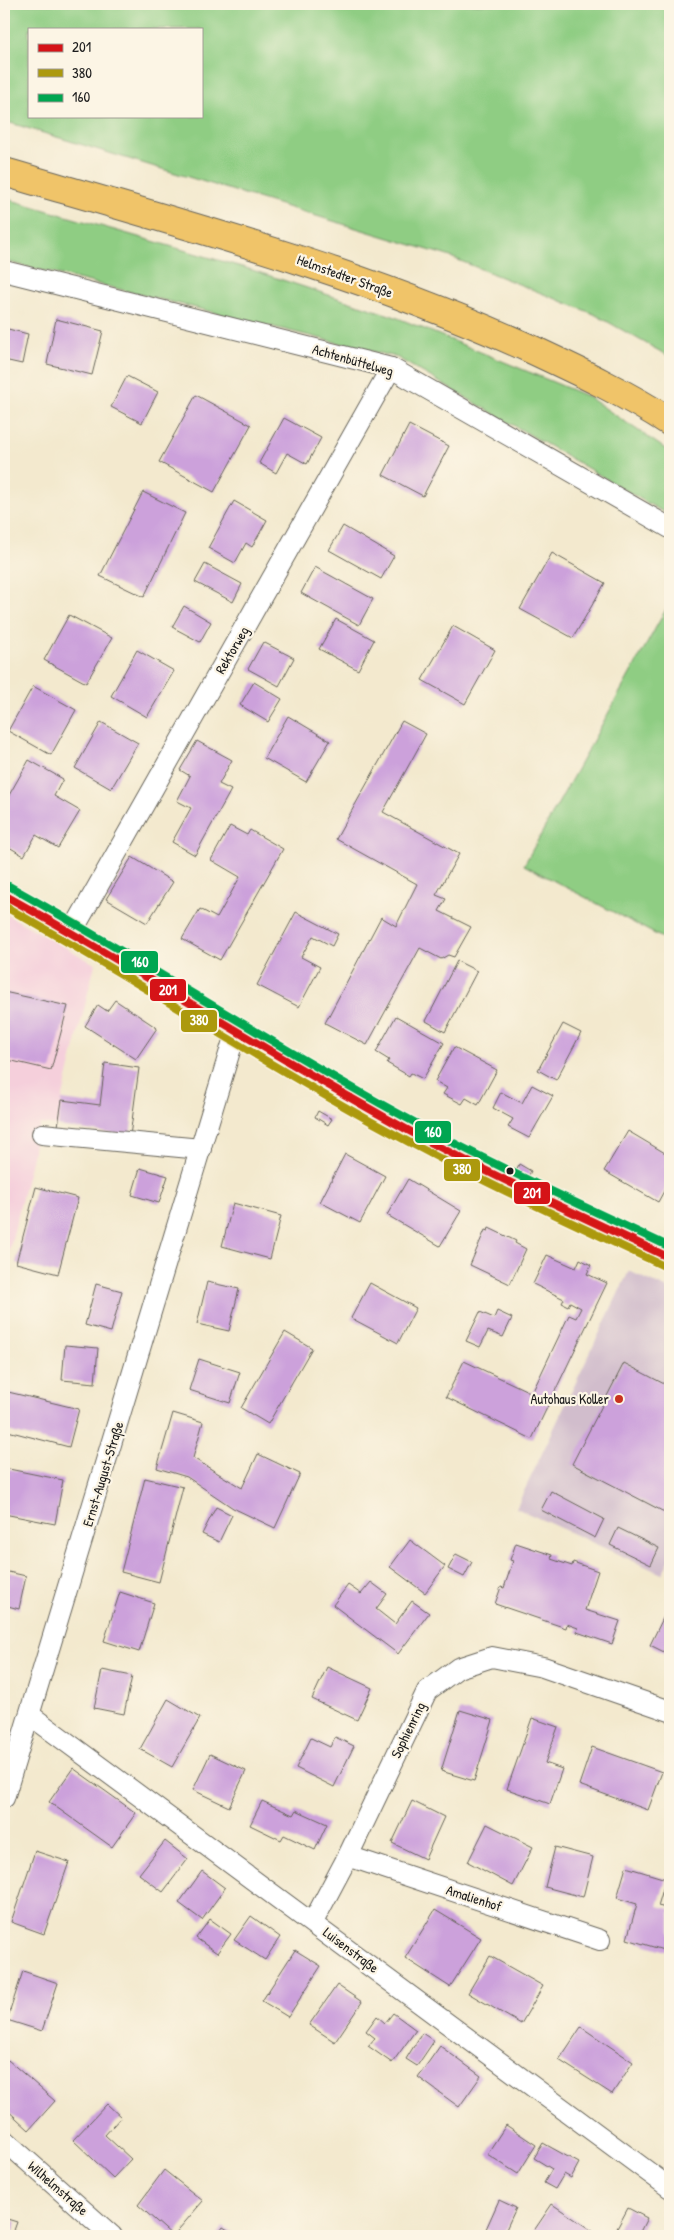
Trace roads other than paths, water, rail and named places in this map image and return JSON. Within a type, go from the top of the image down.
[{"type":"main road","name":"Helmstedter Straße","points":[[4,172],[278,252],[428,306],[503,336],[576,370],[649,408],[670,422]]},
{"type":"street","name":"Achtenbüttelweg","points":[[4,270],[391,368],[670,528]]},
{"type":"street","name":"Rektorweg","points":[[72,932],[391,368]]},
{"type":"street","points":[[4,895],[72,932],[236,1031],[444,1150],[670,1258]]},
{"type":"street","name":"Ernst-August-Straße","points":[[4,1798],[236,1031]]},
{"type":"street","points":[[42,1134],[201,1149]]},
{"type":"street","name":"Sophienring","points":[[313,1922],[348,1856],[427,1691],[458,1668],[492,1657],[543,1667],[670,1711]]},
{"type":"street","name":"Luisenstraße","points":[[30,1715],[313,1922],[670,2188]]},
{"type":"street","name":"Amalienhof","points":[[348,1856],[600,1940]]},
{"type":"street","name":"Wilhelmstraße","points":[[4,2140],[112,2236]]},
{"type":"place","name":"Autohaus Koller","points":[[619,1399]]}]
